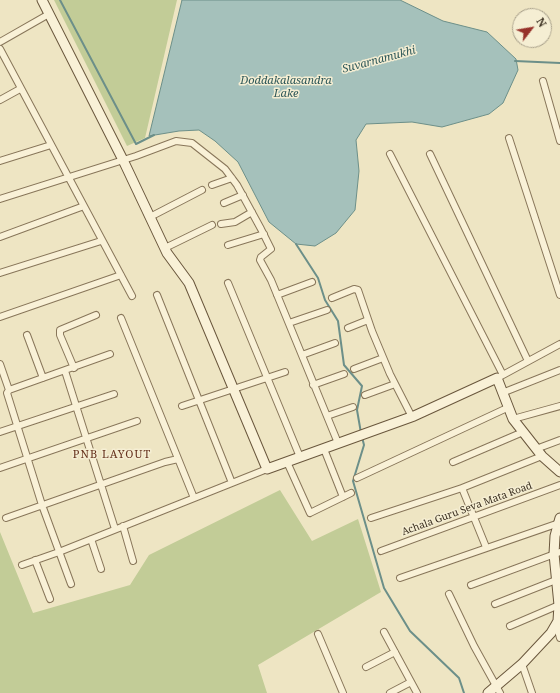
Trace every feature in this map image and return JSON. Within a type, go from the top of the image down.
[{"type":"street","points":[[42,0],[123,160],[165,248],[175,266],[189,283],[267,469]]},
{"type":"street","points":[[0,42],[49,14]]},
{"type":"street","points":[[0,49],[20,89],[84,206],[101,241],[132,296]]},
{"type":"street","points":[[543,81],[560,141]]},
{"type":"street","points":[[0,100],[20,89]]},
{"type":"street","points":[[508,138],[560,295]]},
{"type":"street","points":[[0,198],[123,160],[176,141],[192,143],[225,169],[232,178],[264,234],[271,249],[261,257],[260,260],[277,294],[338,443]]},
{"type":"street","points":[[0,161],[51,145]]},
{"type":"street","points":[[390,154],[500,376],[502,393],[513,419],[539,452],[560,472]]},
{"type":"street","points":[[430,154],[528,361]]},
{"type":"street","points":[[212,185],[232,178]]},
{"type":"street","points":[[150,216],[202,190]]},
{"type":"street","points":[[224,203],[242,195]]},
{"type":"street","points":[[0,237],[84,206]]},
{"type":"street","points":[[221,224],[235,222],[252,212]]},
{"type":"street","points":[[165,248],[212,225]]},
{"type":"street","points":[[228,245],[264,234]]},
{"type":"street","points":[[0,273],[101,241]]},
{"type":"street","points":[[0,317],[121,275]]},
{"type":"street","points":[[277,294],[312,282]]},
{"type":"street","points":[[228,283],[300,458]]},
{"type":"street","points":[[332,298],[354,289],[358,290],[383,358],[412,417]]},
{"type":"street","points":[[157,295],[232,483]]},
{"type":"street","points":[[289,324],[327,310]]},
{"type":"street","points":[[74,368],[60,334],[60,330],[96,315]]},
{"type":"street","points":[[121,318],[194,498]]},
{"type":"street","points":[[348,328],[368,320]]},
{"type":"street","points":[[28,335],[43,378]]},
{"type":"street","points":[[302,356],[335,343]]},
{"type":"street","points":[[22,565],[59,552],[267,469],[412,417],[500,376],[560,344]]},
{"type":"street","points":[[5,393],[110,354]]},
{"type":"street","points":[[354,369],[383,358]]},
{"type":"street","points":[[0,364],[5,393],[18,426],[42,505],[71,584]]},
{"type":"street","points":[[502,393],[560,370]]},
{"type":"street","points":[[65,371],[115,529]]},
{"type":"street","points":[[182,406],[285,372]]},
{"type":"street","points":[[313,385],[344,374]]},
{"type":"street","points":[[365,395],[395,384]]},
{"type":"street","points":[[0,432],[114,394]]},
{"type":"street","points":[[513,419],[560,406]]},
{"type":"street","points":[[327,416],[353,407]]},
{"type":"street","points":[[357,478],[508,408]]},
{"type":"street","points":[[0,468],[137,421]]},
{"type":"street","points":[[453,462],[523,432]]},
{"type":"street","points":[[371,518],[462,488],[539,452],[560,440]]},
{"type":"street","points":[[324,449],[343,497]]},
{"type":"street","points":[[6,518],[165,462],[178,459]]},
{"type":"street","points":[[287,462],[310,513],[352,493]]},
{"type":"street","name":"Achala Guru Seva Mata Road","points":[[381,551],[560,485]]},
{"type":"street","points":[[462,488],[486,547]]},
{"type":"street","points":[[400,578],[559,520]]},
{"type":"street","points":[[488,693],[499,689],[551,633],[556,623],[559,605],[556,580],[557,553],[555,536],[559,520]]},
{"type":"street","points":[[123,526],[133,561]]},
{"type":"street","points":[[91,539],[101,569]]},
{"type":"street","points":[[471,585],[557,553]]},
{"type":"street","points":[[35,560],[50,599]]},
{"type":"street","points":[[495,604],[556,580]]},
{"type":"street","points":[[449,594],[474,646],[499,689]]},
{"type":"street","points":[[510,626],[559,605]]},
{"type":"street","points":[[556,623],[560,638]]},
{"type":"street","points":[[384,632],[417,693]]},
{"type":"street","points":[[318,634],[343,693]]},
{"type":"street","points":[[366,666],[395,652]]},
{"type":"street","points":[[522,664],[532,693]]},
{"type":"street","points":[[390,693],[411,682]]},
{"type":"green space","points":[[54,0],[177,0],[145,138],[127,146]]},
{"type":"green space","points":[[280,490],[312,541],[358,519],[381,592],[258,665],[267,693],[0,693],[0,532],[33,613],[130,585],[149,555]]},
{"type":"water","name":"Doddakalasandra Lake","points":[[182,0],[400,0],[443,21],[487,32],[516,59],[518,70],[503,103],[489,114],[442,127],[412,122],[366,124],[356,140],[359,171],[355,210],[336,233],[315,246],[296,244],[269,222],[238,162],[215,141],[199,130],[179,131],[149,136]]},
{"type":"waterway","name":"Suvarnamukhi","points":[[60,0],[136,144],[154,135]]},
{"type":"waterway","name":"Suvarnamukhi","points":[[515,61],[560,63]]},
{"type":"waterway","points":[[296,244],[318,278],[325,300],[338,321],[344,365],[362,386],[357,410],[361,433]]},
{"type":"waterway","points":[[362,437],[364,445],[353,481],[384,588],[410,631],[459,678],[464,693]]},
{"type":"district","name":"PNB LAYOUT","points":[[112,455]]}]
